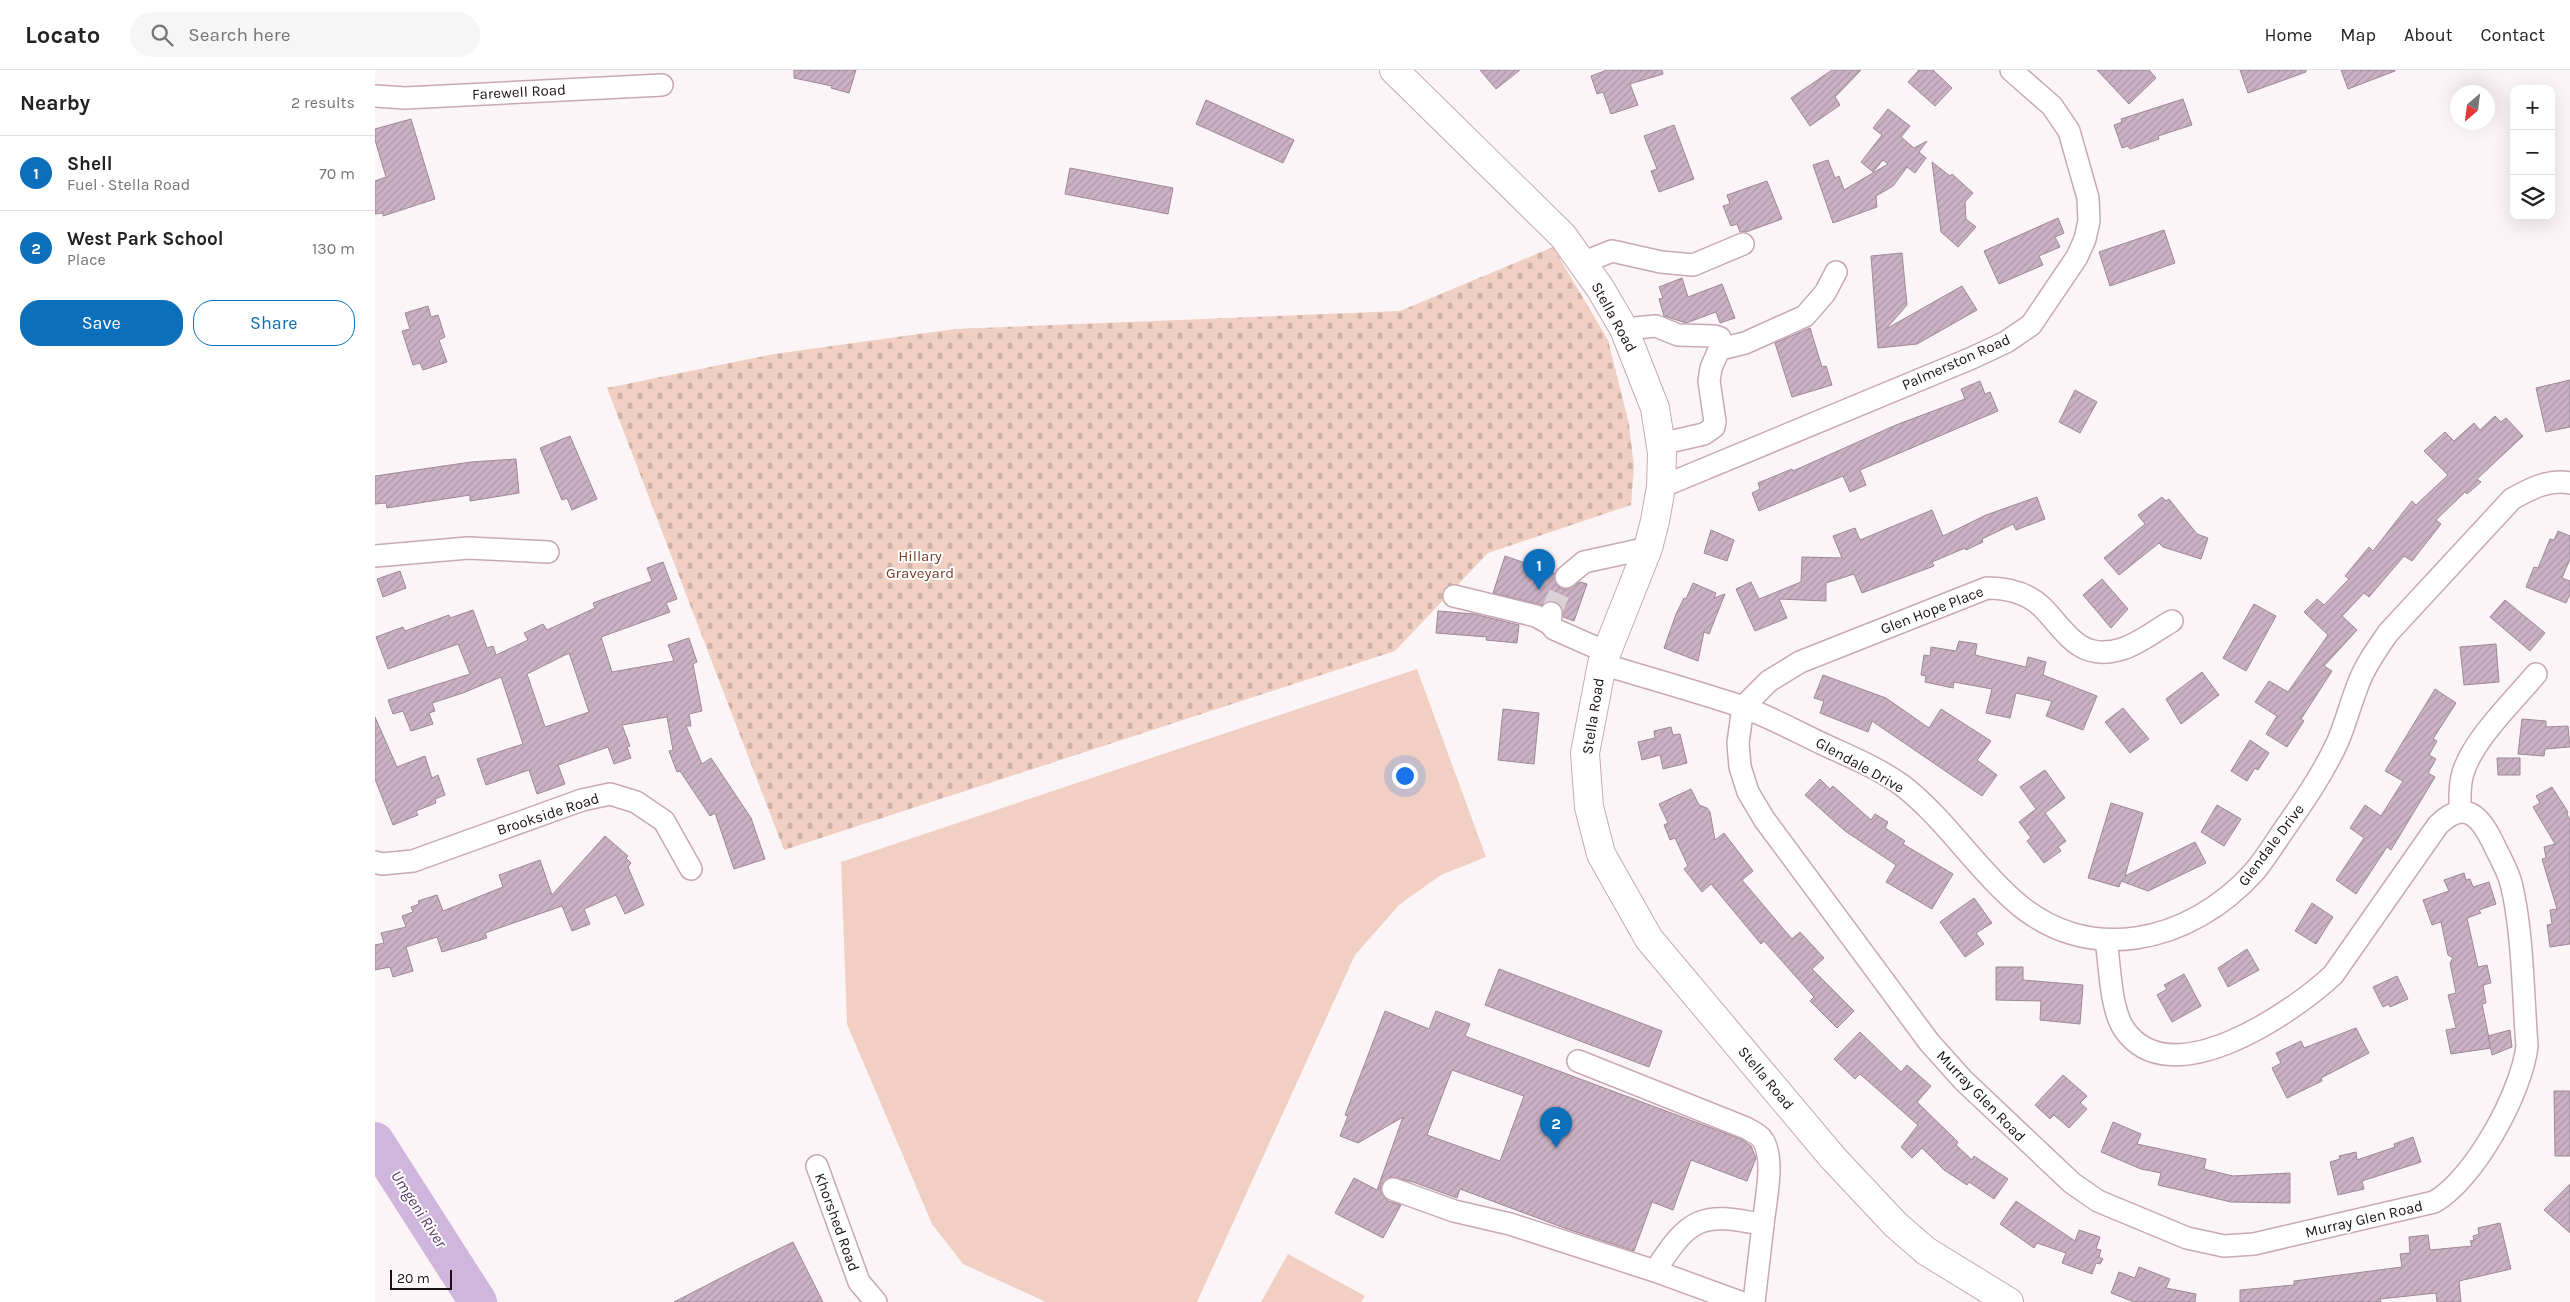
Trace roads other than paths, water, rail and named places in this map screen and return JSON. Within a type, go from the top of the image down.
[{"type":"main road","name":"Stella Road","points":[[1394,70],[1524,195],[1563,236],[1582,262],[1624,329],[1655,408],[1660,444],[1661,487],[1655,522],[1647,548],[1604,658],[1585,753],[1589,807],[1601,854],[1649,938],[1833,1158],[1896,1225],[1926,1251],[2009,1302]]},
{"type":"street","name":"Palmerston Road","points":[[1661,487],[1972,358],[2006,342],[2031,325],[2081,248],[2089,220],[2088,198],[2069,131],[2052,106],[2011,70]]},
{"type":"street","name":"Farewell Road","points":[[375,96],[405,98],[662,85]]},
{"type":"street","points":[[1582,262],[1612,251],[1661,262],[1693,265],[1743,244]]},
{"type":"street","points":[[1720,349],[1745,343],[1805,316],[1825,293],[1836,272]]},
{"type":"street","points":[[1624,329],[1656,326],[1678,335],[1714,336],[1720,338],[1722,343],[1711,368],[1709,381],[1715,422],[1714,428],[1704,434],[1660,444]]},
{"type":"street","name":"Glendale Drive","points":[[1454,596],[1550,618],[1563,634],[1604,658],[1743,707],[1846,755],[1903,786],[1947,829],[2011,899],[2039,920],[2061,931],[2106,940],[2131,940],[2154,936],[2187,922],[2219,905],[2239,888],[2257,869],[2326,766],[2339,739],[2360,680],[2371,657],[2388,633],[2512,499],[2536,486],[2560,481],[2570,483]]},
{"type":"street","points":[[375,556],[468,548],[547,552]]},
{"type":"street","points":[[1566,577],[1584,562],[1647,548]]},
{"type":"street","name":"Glen Hope Place","points":[[1743,707],[1769,681],[1800,662],[1987,588],[2002,588],[2032,599],[2074,644],[2089,650],[2122,649],[2172,621]]},
{"type":"street","points":[[2106,940],[2116,1008],[2124,1028],[2137,1043],[2151,1050],[2175,1055],[2204,1052],[2251,1032],[2315,992],[2333,975],[2438,825],[2446,818],[2460,811],[2459,790],[2468,760],[2477,745],[2535,674]]},
{"type":"street","name":"Murray Glen Road","points":[[1743,707],[1738,743],[1740,767],[1748,792],[1764,818],[1935,1048],[1963,1080],[2072,1183],[2098,1201],[2187,1238],[2211,1244],[2239,1246],[2254,1244],[2423,1206],[2452,1190],[2462,1179],[2495,1129],[2517,1087],[2525,1064],[2527,1046],[2516,907],[2511,881],[2488,831],[2476,817],[2460,811]]},
{"type":"street","name":"Brookside Road","points":[[375,862],[382,864],[413,861],[582,800],[610,794],[636,802],[664,821],[691,869]]},
{"type":"street","points":[[1578,1061],[1746,1128],[1761,1137],[1767,1146],[1769,1158],[1754,1302]]},
{"type":"street","name":"Khorshed Road","points":[[817,1166],[859,1282],[876,1302]]},
{"type":"street","points":[[1393,1189],[1454,1211],[1510,1224],[1655,1271],[1740,1302]]},
{"type":"street","points":[[1655,1271],[1675,1239],[1695,1224],[1716,1218],[1763,1226]]},
{"type":"waterway","name":"Umgeni River","points":[[375,1141],[478,1302]]},
{"type":"tunnel","points":[[1551,613],[1566,577]]},
{"type":"place","name":"Shell","points":[[1539,590]]},
{"type":"place","name":"West Park School","points":[[1556,1148]]},
{"type":"park label","name":"Hillary Graveyard","points":[[920,564]]}]
